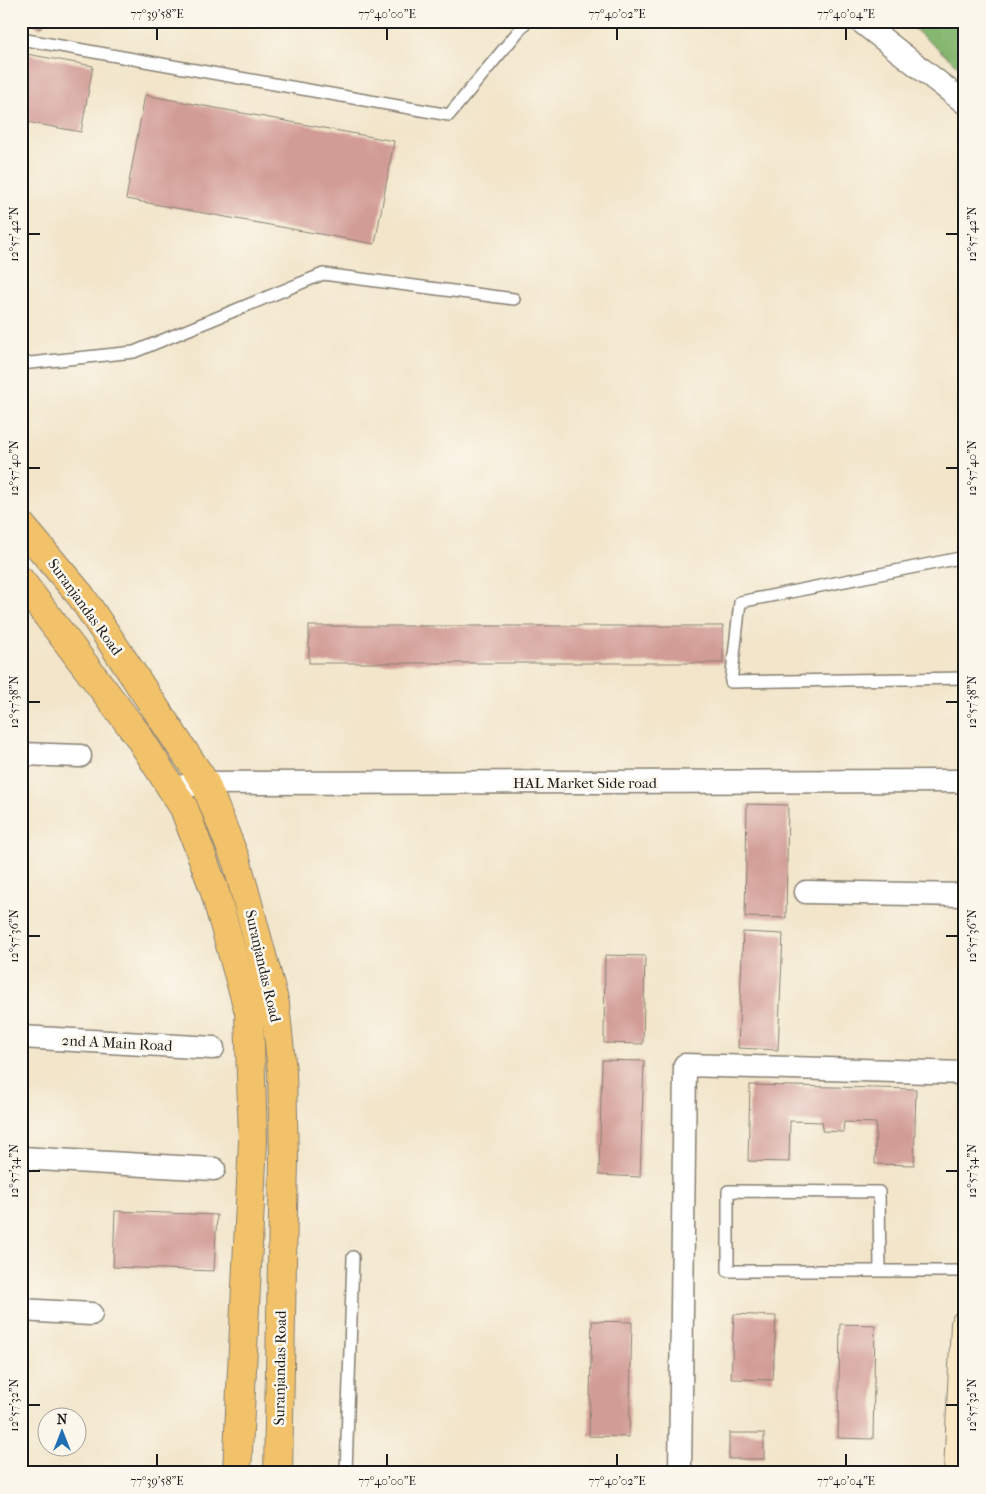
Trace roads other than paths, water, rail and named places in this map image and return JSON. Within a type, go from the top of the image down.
[{"type":"main road","name":"Suranjandas Road","points":[[21,525],[81,596],[205,783],[237,863],[275,1004],[282,1071],[284,1159],[278,1473]]},
{"type":"main road","name":"Suranjandas Road","points":[[21,581],[137,734],[184,808],[214,889],[249,1012],[253,1141],[238,1473]]},
{"type":"street","points":[[860,21],[965,103]]},
{"type":"street","points":[[21,754],[80,756]]},
{"type":"street","name":"HAL Market Side road","points":[[171,788],[205,783],[965,782]]},
{"type":"street","points":[[806,892],[965,895]]},
{"type":"street","name":"2nd A Main Road","points":[[21,1037],[213,1048]]},
{"type":"street","points":[[680,1473],[686,1066],[965,1073]]},
{"type":"street","points":[[21,1158],[214,1169]]},
{"type":"street","points":[[21,1310],[91,1314]]},
{"type":"street","points":[[958,1473],[965,1324]]},
{"type":"lane","points":[[21,39],[449,115],[527,21]]},
{"type":"lane","points":[[21,364],[134,352],[323,274],[514,299]]},
{"type":"lane","points":[[965,557],[740,602],[731,682],[965,678]]},
{"type":"lane","points":[[880,1271],[879,1192],[728,1191],[728,1271],[880,1271],[965,1271]]},
{"type":"lane","points":[[346,1473],[353,1257]]}]
